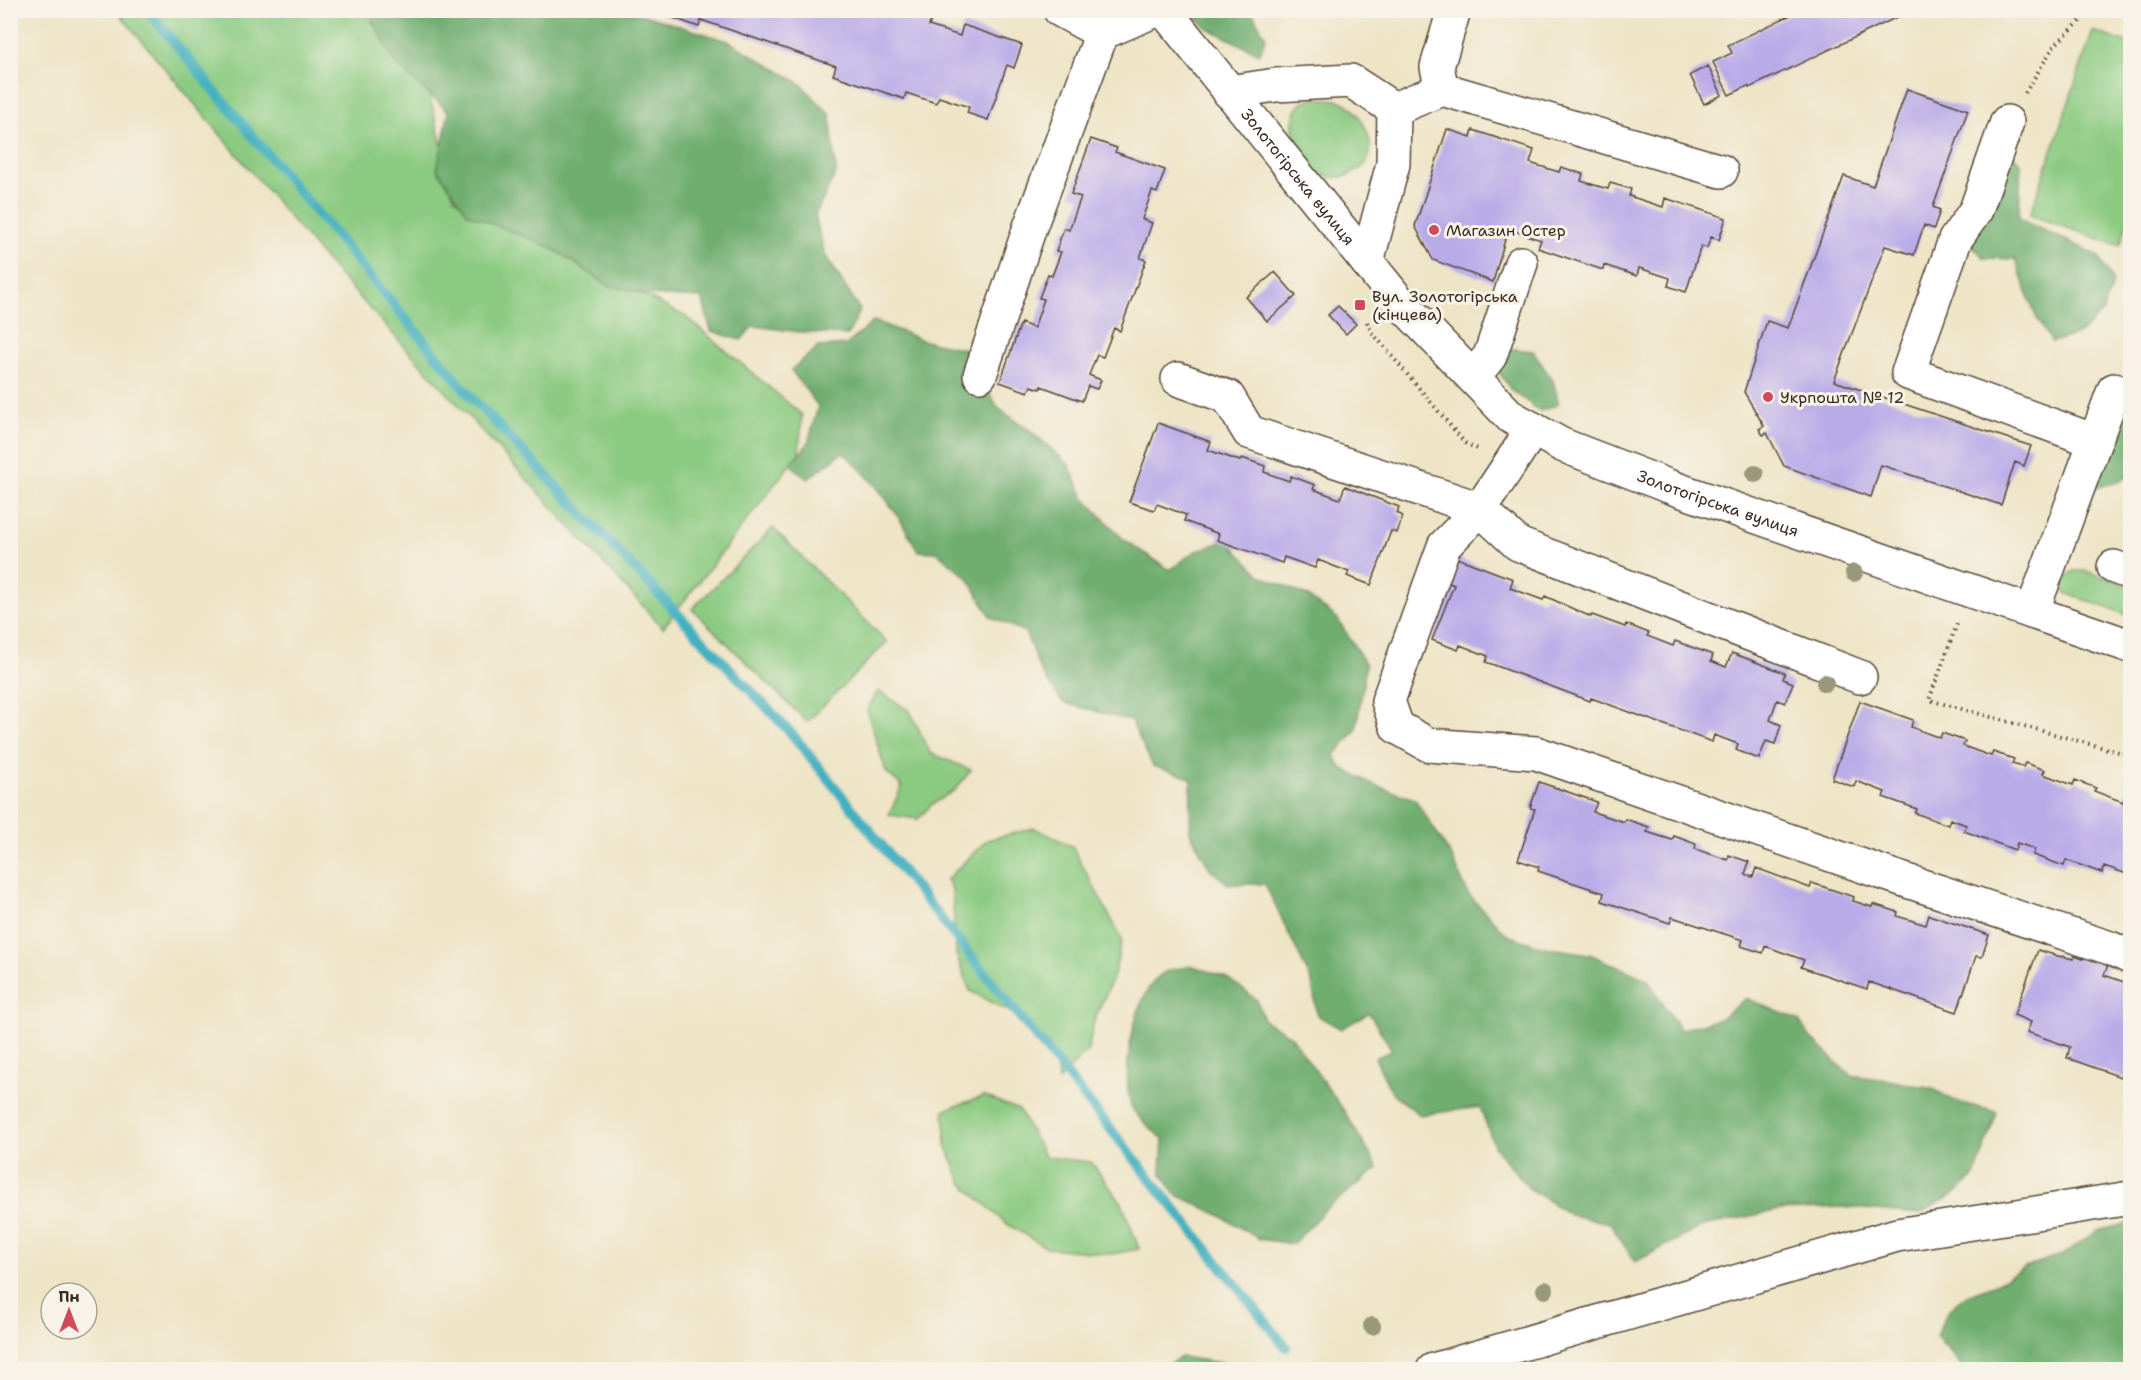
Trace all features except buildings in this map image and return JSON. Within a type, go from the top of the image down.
[{"type":"street","points":[[1060,10],[1102,33]]},
{"type":"street","points":[[980,375],[1030,227],[1102,33],[1156,10]]},
{"type":"street","name":"Золотогірська вулиця","points":[[1164,10],[1397,299],[1512,417],[1562,445],[1668,486],[2130,646]]},
{"type":"street","points":[[1442,89],[1437,67],[1454,10]]},
{"type":"street","name":"Золотогірська вулиця","points":[[1229,92],[1276,85],[1351,81],[1394,110],[1393,164],[1367,262]]},
{"type":"street","points":[[1394,110],[1442,89],[1721,171]]},
{"type":"street","points":[[2007,122],[1976,210],[1955,240],[1908,373],[2095,441]]},
{"type":"street","points":[[1473,377],[1490,356],[1521,263]]},
{"type":"street","points":[[1178,380],[1228,397],[1249,432],[1480,509],[1518,544],[1860,677]]},
{"type":"street","points":[[2032,612],[2114,390],[2130,394]]},
{"type":"street","points":[[1533,429],[1480,509],[1444,546],[1388,701],[1397,726],[1429,746],[1536,753],[1892,876],[2110,948],[2130,957]]},
{"type":"street","points":[[1434,1370],[1897,1235],[2130,1198]]},
{"type":"path","points":[[2007,122],[2054,46],[2092,10]]},
{"type":"path","points":[[1364,314],[1371,331],[1465,443],[1510,464]]},
{"type":"path","points":[[1957,623],[1929,700],[2130,755]]},
{"type":"green space","points":[[615,10],[644,15],[728,41],[800,83],[830,114],[836,172],[815,216],[825,255],[860,310],[848,335],[753,326],[741,340],[711,331],[702,298],[649,295],[608,285],[550,247],[468,214],[437,169],[449,112],[395,63],[368,11]]},
{"type":"green space","points":[[117,11],[367,11],[367,17],[427,83],[454,198],[686,317],[802,415],[799,453],[663,628],[327,262]]},
{"type":"green space","points":[[1189,11],[1251,11],[1266,37],[1259,54],[1207,28]]},
{"type":"green space","points":[[2093,31],[2130,44],[2130,214],[2120,246],[2030,215]]},
{"type":"green space","points":[[1314,98],[1341,101],[1354,110],[1360,118],[1368,135],[1370,153],[1368,160],[1360,169],[1342,177],[1329,177],[1314,169],[1300,152],[1293,130],[1293,119],[1297,109],[1304,101]]},
{"type":"green space","points":[[2000,141],[2021,163],[2019,219],[2098,255],[2113,282],[2103,311],[2081,333],[2052,342],[2036,317],[2015,259],[1985,258],[1962,237]]},
{"type":"green space","points":[[874,321],[925,341],[965,349],[998,408],[1031,431],[1068,464],[1085,499],[1124,540],[1170,570],[1194,552],[1227,540],[1260,575],[1307,596],[1337,618],[1366,665],[1356,730],[1335,755],[1340,767],[1374,785],[1415,799],[1452,857],[1468,894],[1507,935],[1543,947],[1589,954],[1647,979],[1680,1030],[1720,1019],[1746,998],[1798,1020],[1810,1037],[1850,1075],[1933,1089],[1957,1102],[1997,1112],[1975,1176],[1955,1194],[1919,1214],[1842,1207],[1780,1210],[1703,1226],[1635,1262],[1610,1223],[1570,1215],[1529,1188],[1495,1148],[1480,1107],[1420,1115],[1392,1093],[1375,1058],[1392,1050],[1369,1013],[1341,1029],[1317,1015],[1312,982],[1265,884],[1228,884],[1210,869],[1190,832],[1191,778],[1153,766],[1131,721],[1062,702],[1040,670],[1025,632],[991,617],[968,578],[937,552],[918,551],[885,498],[843,452],[808,479],[790,464],[808,444],[818,406],[791,370],[818,347],[846,345]]},
{"type":"green space","points":[[1502,348],[1533,351],[1553,381],[1559,404],[1540,411],[1511,390],[1497,369]]},
{"type":"green space","points":[[2130,412],[2130,477],[2097,488],[2068,477],[2075,445],[2097,424]]},
{"type":"green space","points":[[773,528],[887,642],[807,722],[692,609]]},
{"type":"green space","points":[[2074,571],[2086,571],[2130,586],[2130,616],[2065,593],[2065,580]]},
{"type":"green space","points":[[878,691],[910,711],[930,753],[971,770],[955,790],[931,805],[918,819],[889,815],[902,786],[886,772],[867,710]]},
{"type":"green space","points":[[1034,828],[1072,846],[1122,939],[1114,975],[1094,1021],[1088,1050],[1059,1080],[1052,1048],[1024,1019],[970,991],[956,954],[952,890],[947,879],[987,840]]},
{"type":"green space","points":[[1193,966],[1227,978],[1257,1000],[1264,1020],[1291,1036],[1344,1111],[1378,1168],[1327,1208],[1293,1244],[1259,1239],[1221,1216],[1175,1194],[1161,1172],[1163,1139],[1140,1119],[1131,1106],[1128,1092],[1129,1054],[1132,1033],[1145,996],[1154,981],[1165,972]]},
{"type":"green space","points":[[984,1096],[1019,1110],[1045,1157],[1091,1162],[1122,1203],[1139,1249],[1112,1254],[1047,1248],[1005,1223],[962,1183],[946,1145],[944,1110]]},
{"type":"green space","points":[[2130,1223],[2130,1369],[1964,1369],[1936,1336],[1948,1310],[1967,1295],[1996,1284],[2024,1267],[2062,1255],[2097,1231]]},
{"type":"green space","points":[[1181,1357],[1235,1365],[1233,1369],[1159,1369]]},
{"type":"waterway","points":[[147,10],[471,397],[792,734],[1286,1347]]},
{"type":"place","name":"Магазин Остер","points":[[1434,230]]},
{"type":"place","name":"Вул. Золотогірська (кінцева)","points":[[1360,305]]},
{"type":"place","name":"Укрпошта № 12","points":[[1768,397]]}]
